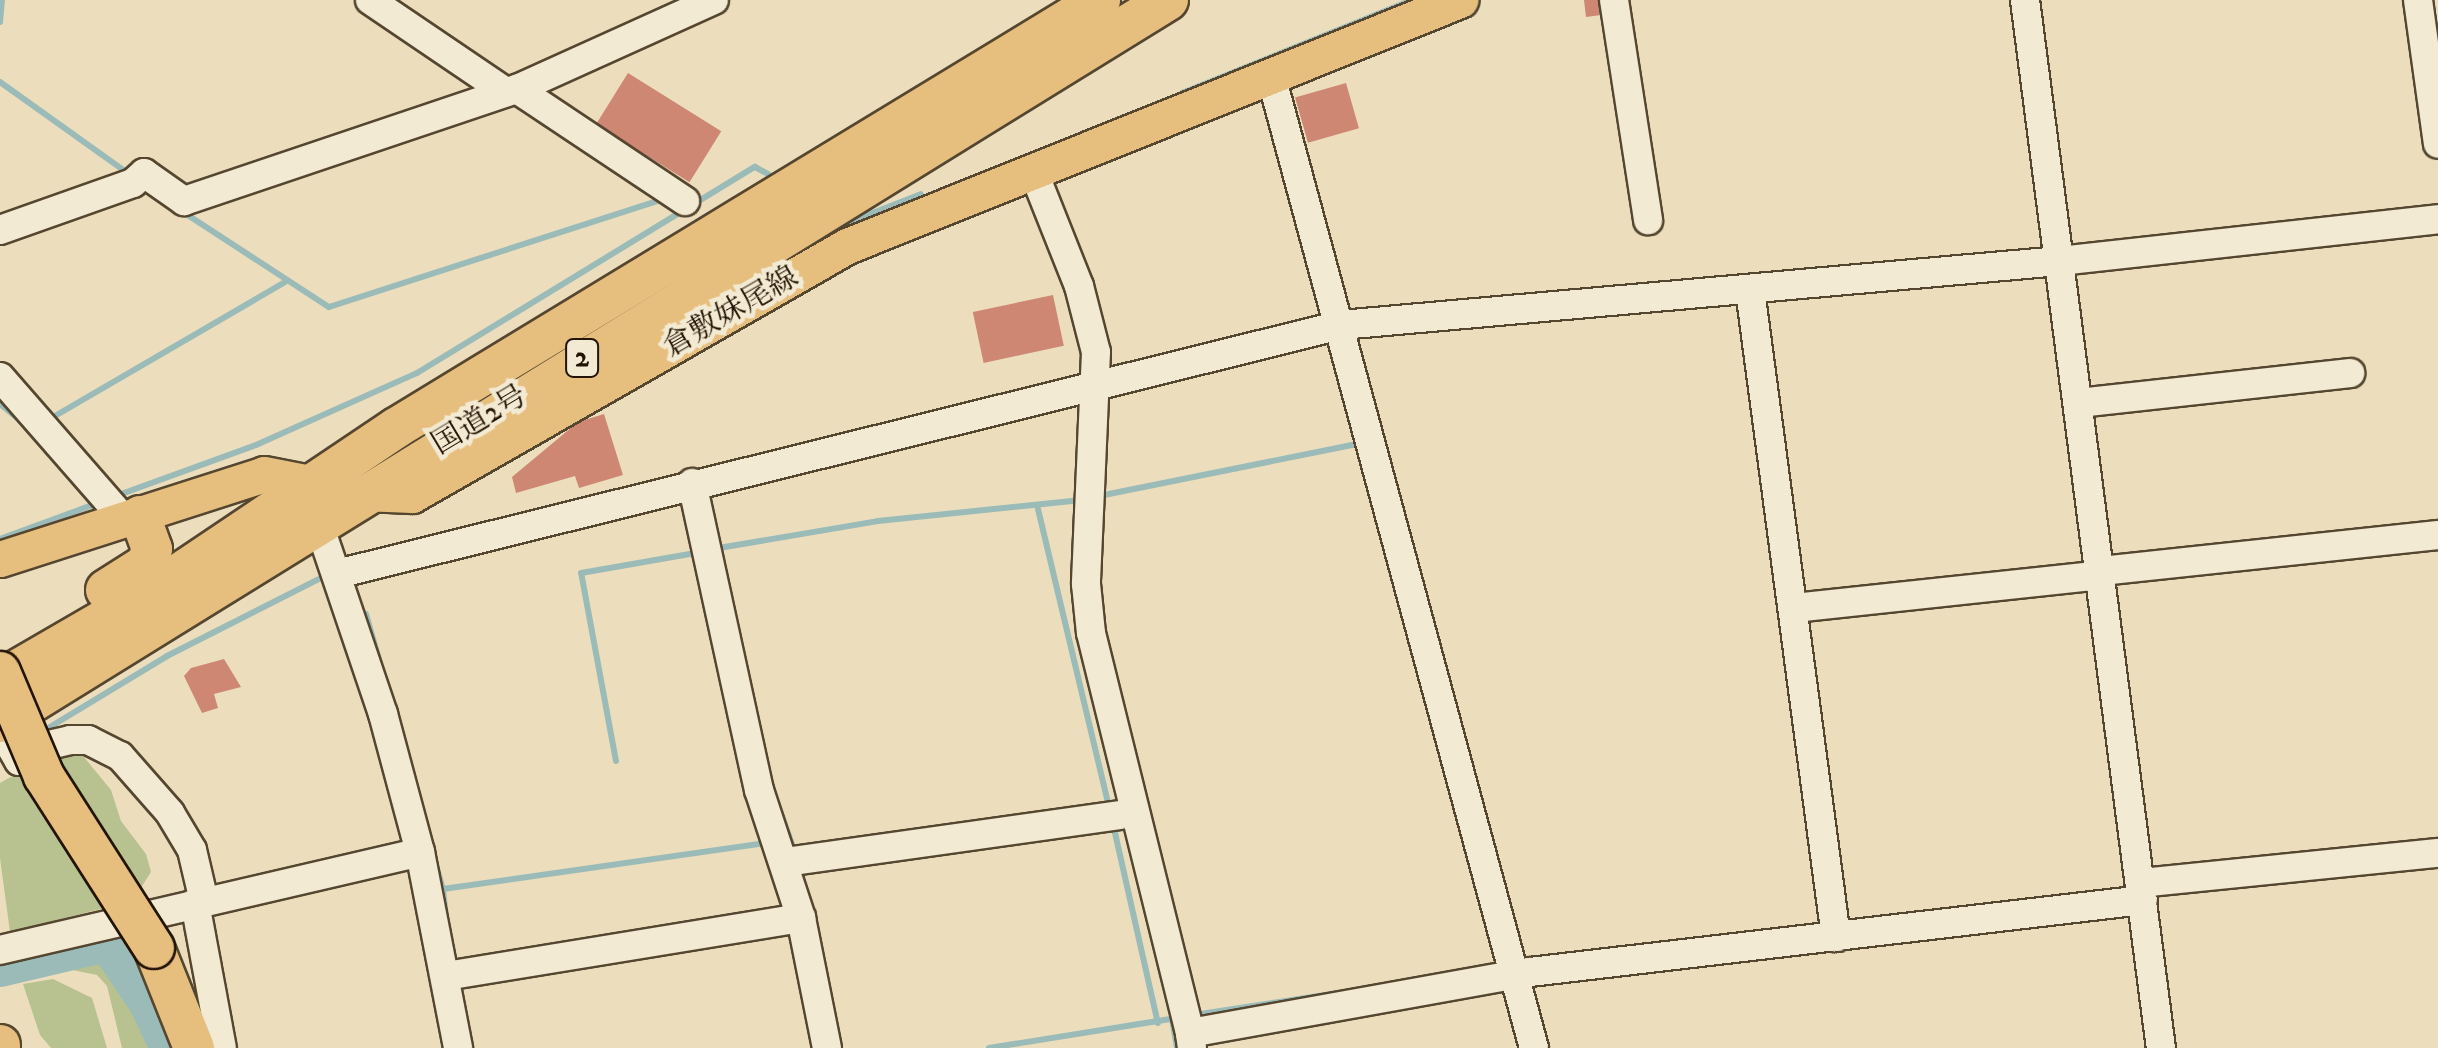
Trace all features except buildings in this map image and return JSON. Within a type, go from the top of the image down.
[{"type":"highway","name":"国道2号","points":[[0,680],[152,592],[314,482],[1100,0]]},
{"type":"highway","name":"国道2号","points":[[6,738],[314,523],[1168,0]]},
{"type":"highway","points":[[0,664],[148,564],[152,549],[131,516]]},
{"type":"highway","points":[[0,672],[35,759],[174,984],[194,1048]]},
{"type":"main road","name":"倉敷妹尾線","points":[[0,559],[264,474],[362,493],[412,495],[847,246],[1460,0]]},
{"type":"street","points":[[370,0],[685,201]]},
{"type":"street","points":[[0,230],[136,181],[144,173],[184,200],[519,92],[714,0]]},
{"type":"street","points":[[1614,0],[1648,220]]},
{"type":"street","points":[[2024,0],[2161,1048]]},
{"type":"street","points":[[2418,0],[2438,144]]},
{"type":"street","points":[[1271,76],[1510,974],[1534,1048]]},
{"type":"street","points":[[1034,172],[1079,286],[1096,352],[1086,584],[1091,633],[1191,1040],[1510,974],[2438,853]]},
{"type":"street","points":[[336,574],[1339,320],[1750,290],[2438,219]]},
{"type":"street","points":[[1750,290],[1835,931]]},
{"type":"street","points":[[2079,403],[2350,373]]},
{"type":"street","points":[[0,377],[131,516]]},
{"type":"street","points":[[314,482],[314,523],[336,574],[420,852],[452,975],[458,1048]]},
{"type":"street","points":[[692,483],[759,790],[794,861],[801,918],[827,1048]]},
{"type":"street","points":[[1794,608],[2438,535]]},
{"type":"street","points":[[6,738],[88,740],[120,756],[178,825],[192,850],[222,1048]]},
{"type":"street","points":[[794,861],[1114,816]]},
{"type":"street","points":[[0,950],[420,852]]},
{"type":"street","points":[[452,975],[801,918]]},
{"type":"green space","points":[[79,751],[111,790],[121,821],[146,854],[151,872],[137,894],[45,752]]},
{"type":"green space","points":[[25,769],[112,906],[10,932],[0,858],[0,783]]},
{"type":"green space","points":[[91,957],[105,958],[118,971],[154,1048],[122,1048],[107,986],[97,975],[53,966]]},
{"type":"green space","points":[[53,979],[92,998],[107,1048],[51,1048],[40,1035],[23,984]]},
{"type":"waterway","points":[[0,22],[2,0]]},
{"type":"waterway","points":[[1182,93],[1412,0]]},
{"type":"waterway","points":[[0,82],[132,176]]},
{"type":"waterway","points":[[113,497],[256,445],[417,373],[755,167],[768,174]]},
{"type":"waterway","points":[[847,223],[921,194]]},
{"type":"waterway","points":[[183,212],[329,307],[664,199]]},
{"type":"waterway","points":[[48,420],[285,282]]},
{"type":"waterway","points":[[0,404],[22,422]]},
{"type":"waterway","points":[[1099,496],[1361,443]]},
{"type":"waterway","points":[[713,549],[878,521],[1082,500]]},
{"type":"waterway","points":[[0,539],[95,504]]},
{"type":"waterway","points":[[1038,509],[1109,807]]},
{"type":"waterway","points":[[616,761],[581,573],[701,552]]},
{"type":"waterway","points":[[40,733],[167,656],[319,579]]},
{"type":"waterway","points":[[366,614],[380,663]]},
{"type":"waterway","points":[[780,811],[796,855]]},
{"type":"waterway","points":[[1113,824],[1158,1023]]},
{"type":"waterway","points":[[436,865],[443,889],[766,843]]},
{"type":"waterway","points":[[443,889],[446,918]]},
{"type":"waterway","points":[[0,969],[106,944],[146,1003],[167,1048]]},
{"type":"waterway","points":[[1194,1015],[1350,991]]},
{"type":"waterway","points":[[989,1048],[1177,1018]]},
{"type":"waterway","points":[[1172,1019],[1177,1048]]}]
